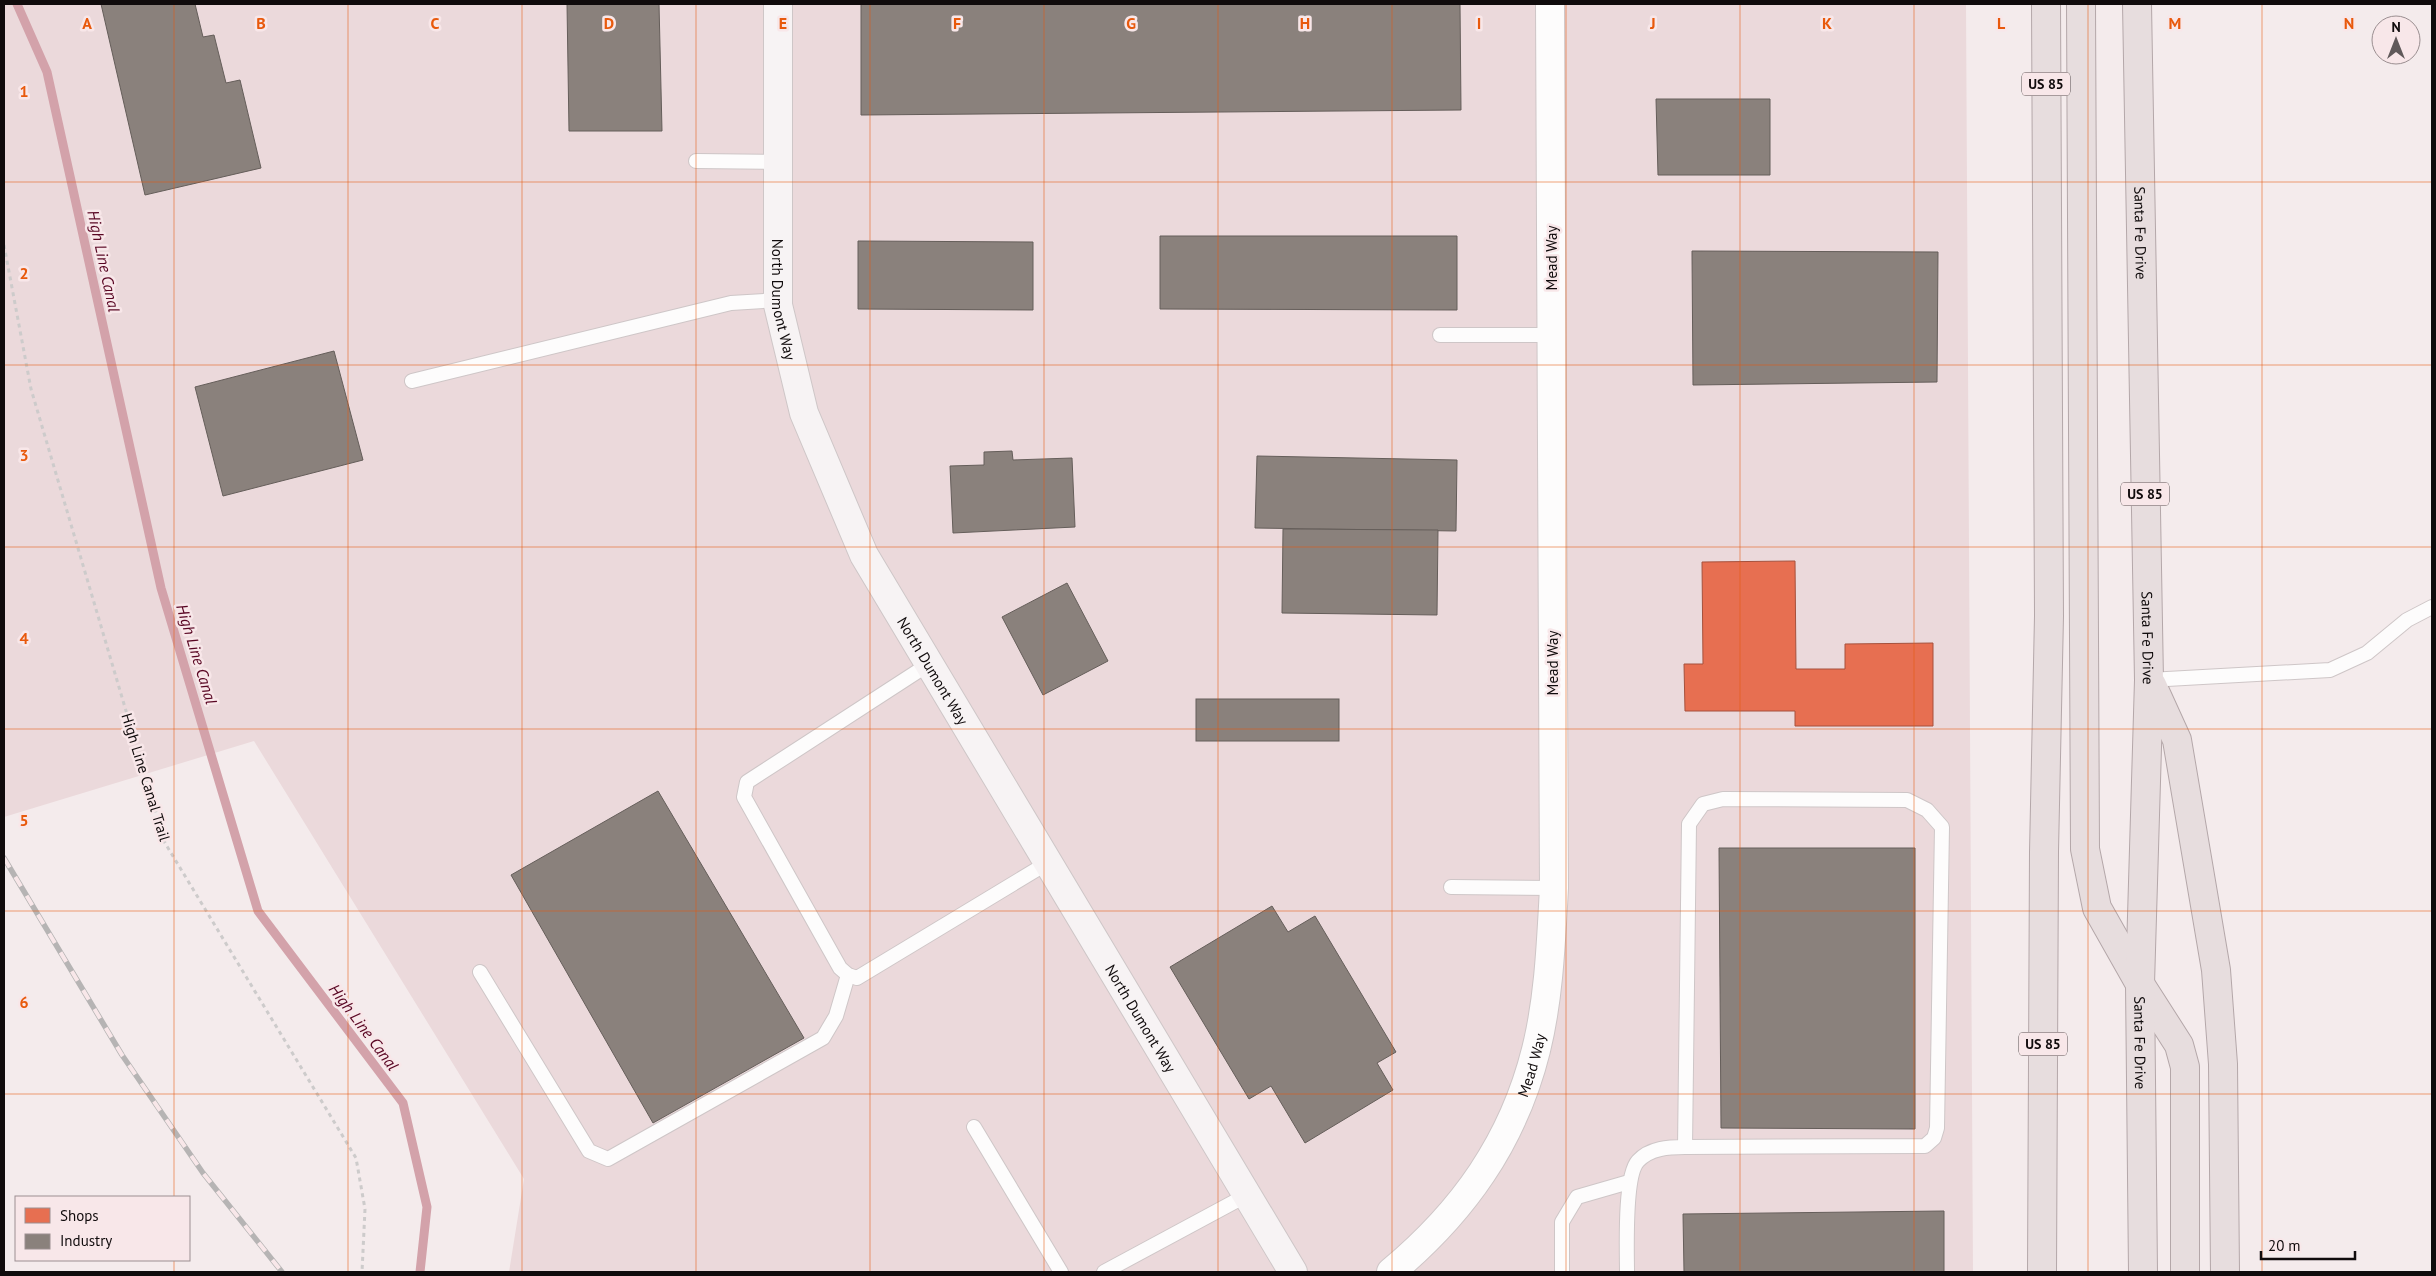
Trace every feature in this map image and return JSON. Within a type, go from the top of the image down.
[{"type":"highway","name":"US 85","points":[[2042,1272],[2044,852],[2049,616],[2046,4]]},
{"type":"highway","points":[[2081,4],[2084,849],[2097,908],[2140,984],[2179,1045],[2185,1067],[2185,1272]]},
{"type":"highway","name":"Santa Fe Drive","points":[[2136,4],[2149,680],[2140,984],[2143,1272]]},
{"type":"highway","points":[[2149,680],[2177,740],[2216,970],[2223,1064],[2225,1272]]},
{"type":"street","name":"North Dumont Way","points":[[778,4],[778,300],[804,413],[864,555],[1293,1272]]},
{"type":"street","name":"Mead Way","points":[[1391,1272],[1428,1240],[1458,1207],[1478,1180],[1503,1139],[1519,1103],[1536,1050],[1544,1005],[1554,888],[1550,4]]},
{"type":"lane","points":[[696,161],[778,162]]},
{"type":"lane","points":[[412,380],[731,303],[778,300]]},
{"type":"lane","points":[[1440,335],[1551,335]]},
{"type":"lane","points":[[2149,680],[2330,670],[2367,653],[2407,620],[2432,607]]},
{"type":"lane","points":[[930,664],[746,782],[744,798],[840,968],[848,975],[857,978],[1049,862]]},
{"type":"lane","points":[[1627,1272],[1629,1182],[1638,1161],[1662,1147],[1685,1147],[1925,1146],[1934,1138],[1937,1128],[1942,827],[1926,810],[1907,800],[1723,799],[1703,804],[1688,824],[1685,1147]]},
{"type":"lane","points":[[1451,887],[1554,888]]},
{"type":"lane","points":[[480,972],[588,1151],[608,1159],[822,1038],[836,1016],[848,975]]},
{"type":"lane","points":[[974,1127],[1061,1272]]},
{"type":"lane","points":[[1562,1272],[1562,1222],[1577,1197],[1629,1182]]},
{"type":"lane","points":[[1104,1272],[1247,1195]]},
{"type":"path","name":"High Line Canal Trail","points":[[4,245],[30,389],[165,843],[356,1158],[365,1209],[362,1272]]},
{"type":"shaded area","points":[[4,4],[1966,4],[1973,1272],[509,1272],[524,1179],[254,741],[4,817]]},
{"type":"building: Shops","points":[[1795,561],[1796,669],[1845,669],[1845,644],[1933,643],[1933,726],[1795,726],[1795,711],[1685,711],[1684,664],[1703,664],[1702,562]]},
{"type":"building: Industry","points":[[101,4],[195,4],[203,37],[214,35],[226,83],[240,80],[261,168],[145,195]]},
{"type":"building: Industry","points":[[567,4],[659,4],[662,131],[569,131]]},
{"type":"building: Industry","points":[[861,4],[1460,4],[1461,110],[861,115]]},
{"type":"building: Industry","points":[[1656,99],[1770,99],[1770,175],[1658,175]]},
{"type":"building: Industry","points":[[1160,236],[1457,236],[1457,310],[1160,309]]},
{"type":"building: Industry","points":[[858,241],[1033,242],[1033,310],[858,309]]},
{"type":"building: Industry","points":[[1692,251],[1938,252],[1937,382],[1693,385]]},
{"type":"building: Industry","points":[[334,351],[363,460],[223,496],[195,387]]},
{"type":"building: Industry","points":[[1012,451],[1013,460],[1072,458],[1075,527],[953,533],[950,466],[984,465],[984,452]]},
{"type":"building: Industry","points":[[1257,456],[1457,460],[1456,531],[1255,528]]},
{"type":"building: Industry","points":[[1283,529],[1438,530],[1437,615],[1282,613]]},
{"type":"building: Industry","points":[[1067,583],[1108,661],[1043,695],[1002,617]]},
{"type":"building: Industry","points":[[1196,699],[1339,699],[1339,741],[1196,741]]},
{"type":"building: Industry","points":[[658,791],[804,1038],[653,1123],[511,875]]},
{"type":"building: Industry","points":[[1719,848],[1915,848],[1915,1129],[1721,1128]]},
{"type":"building: Industry","points":[[1272,906],[1288,932],[1315,916],[1396,1052],[1377,1063],[1393,1090],[1305,1143],[1271,1086],[1249,1099],[1170,967]]},
{"type":"building: Industry","points":[[1944,1211],[1944,1272],[1684,1272],[1683,1214]]},
{"type":"waterway","name":"High Line Canal","points":[[17,4],[47,72],[161,588],[258,911],[403,1103],[427,1207],[420,1272]]},
{"type":"railway","points":[[4,858],[122,1055],[203,1173],[282,1272]]}]
